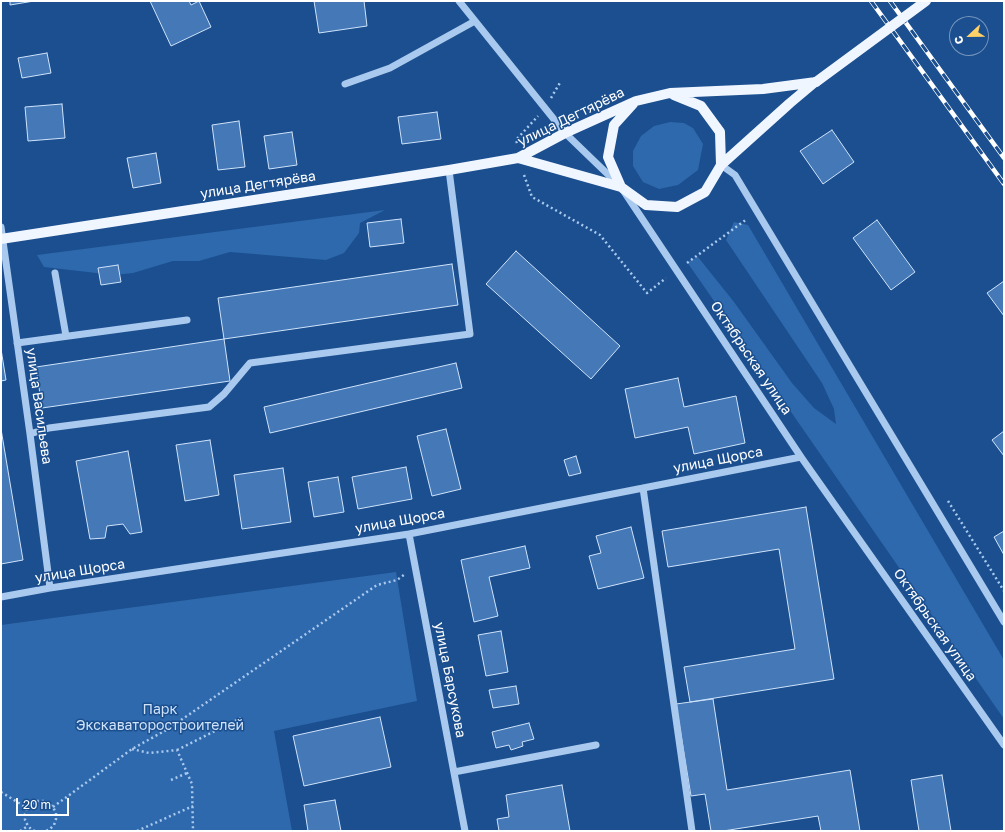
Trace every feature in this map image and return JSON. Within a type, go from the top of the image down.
[{"type":"main road","points":[[816,82],[763,89],[670,93],[636,101],[614,124],[608,157],[621,187],[646,205],[677,207],[705,192],[721,165],[790,103],[926,1]]},
{"type":"main road","points":[[670,93],[701,106],[720,132],[721,165]]},
{"type":"main road","name":"улица Дегтярёва","points":[[2,239],[518,158],[566,133],[636,101]]},
{"type":"main road","name":"улица Дегтярёва","points":[[518,158],[621,187]]},
{"type":"street","name":"Октябрьская улица","points":[[459,1],[566,133],[621,187],[801,457],[1004,745]]},
{"type":"street","points":[[345,84],[390,68],[475,21]]},
{"type":"street","points":[[721,165],[735,175],[1004,622]]},
{"type":"street","points":[[30,434],[49,428],[209,407],[224,394],[250,363],[470,334],[449,170]]},
{"type":"street","name":"улица Васильева","points":[[1,227],[50,588]]},
{"type":"street","points":[[55,273],[66,336]]},
{"type":"street","points":[[17,343],[187,320]]},
{"type":"street","name":"улица Щорса","points":[[1,597],[50,588],[409,534],[801,457]]},
{"type":"street","points":[[643,488],[692,831]]},
{"type":"street","name":"улица Барсукова","points":[[409,534],[465,831]]},
{"type":"street","points":[[454,772],[596,745]]},
{"type":"path","points":[[561,81],[545,108],[516,140],[518,158],[532,197],[600,236],[647,293],[757,211]]},
{"type":"path","points":[[53,807],[132,749],[168,728],[377,585],[397,580],[415,566]]},
{"type":"path","points":[[132,749],[149,753],[177,750],[241,718]]},
{"type":"path","points":[[177,750],[192,784],[193,831]]},
{"type":"path","points":[[171,780],[187,773]]},
{"type":"path","points":[[1,792],[27,808]]},
{"type":"path","points":[[35,831],[28,826],[25,820],[25,814],[27,808],[31,804],[37,801],[43,801],[49,803],[56,813],[54,825],[51,830],[46,831]]},
{"type":"path","points":[[137,831],[193,806]]},
{"type":"path","points":[[20,831],[28,826]]},
{"type":"green space","points":[[670,122],[684,123],[693,128],[703,144],[698,170],[678,185],[659,189],[643,182],[633,166],[633,151],[641,136],[654,126]]},
{"type":"green space","points":[[385,210],[360,223],[359,233],[344,253],[326,260],[230,252],[199,261],[173,261],[133,273],[114,275],[44,267],[37,255]]},
{"type":"green space","points":[[734,222],[748,225],[1004,660],[1004,719],[687,262],[698,257],[734,302],[792,383],[814,408],[836,424],[834,409],[822,383],[726,240]]},
{"type":"green space","name":"Парк Экскаваторостроителей","points":[[396,572],[417,701],[274,731],[292,831],[1,831],[1,625]]},
{"type":"building","points":[[10,1],[34,1],[10,5]]},
{"type":"building","points":[[150,1],[189,1],[191,5],[199,1],[211,27],[171,46]]},
{"type":"building","points":[[314,1],[364,1],[367,26],[319,33]]},
{"type":"building","points":[[47,53],[51,73],[22,78],[18,58]]},
{"type":"building","points":[[62,104],[65,138],[28,141],[25,107]]},
{"type":"building","points":[[437,112],[441,139],[402,144],[398,117]]},
{"type":"building","points":[[239,121],[245,167],[218,170],[212,125]]},
{"type":"building","points":[[832,130],[854,162],[823,184],[800,151]]},
{"type":"building","points":[[292,132],[297,165],[269,169],[264,136]]},
{"type":"building","points":[[156,153],[161,183],[133,188],[127,158]]},
{"type":"building","points":[[401,219],[404,243],[370,247],[367,223]]},
{"type":"building","points":[[877,220],[915,272],[891,290],[853,238]]},
{"type":"building","points":[[516,251],[620,346],[591,379],[486,284]]},
{"type":"building","points":[[452,264],[458,305],[224,339],[218,298]]},
{"type":"building","points":[[118,265],[121,282],[101,285],[98,268]]},
{"type":"building","points":[[1004,281],[1004,316],[987,293]]},
{"type":"building","points":[[224,339],[230,381],[42,408],[36,367]]},
{"type":"building","points":[[1,349],[6,380],[1,381]]},
{"type":"building","points":[[456,363],[462,388],[270,433],[264,407]]},
{"type":"building","points":[[678,378],[684,407],[736,396],[745,443],[694,454],[688,427],[635,438],[625,389]]},
{"type":"building","points":[[1,429],[23,560],[1,564]]},
{"type":"building","points":[[446,429],[461,489],[432,496],[417,436]]},
{"type":"building","points":[[1004,431],[1004,456],[992,440]]},
{"type":"building","points":[[210,440],[219,495],[185,501],[176,445]]},
{"type":"building","points":[[128,451],[142,532],[130,534],[123,524],[107,526],[105,538],[90,539],[76,461]]},
{"type":"building","points":[[576,456],[581,473],[569,476],[564,460]]},
{"type":"building","points":[[406,467],[412,499],[358,509],[352,477]]},
{"type":"building","points":[[283,468],[291,522],[242,529],[234,475]]},
{"type":"building","points":[[338,477],[344,512],[314,517],[308,482]]},
{"type":"building","points":[[806,507],[834,679],[690,702],[684,667],[795,649],[779,549],[668,567],[662,531]]},
{"type":"building","points":[[631,527],[644,578],[598,589],[589,556],[601,553],[596,536]]},
{"type":"building","points":[[1004,531],[1004,555],[994,537]]},
{"type":"building","points":[[525,546],[530,568],[489,577],[498,616],[474,622],[461,560]]},
{"type":"building","points":[[501,631],[508,672],[486,676],[478,635]]},
{"type":"building","points":[[516,686],[519,704],[493,708],[489,690]]},
{"type":"building","points":[[713,699],[727,790],[850,770],[860,831],[821,831],[818,816],[723,831],[711,831],[705,794],[691,796],[676,704]]},
{"type":"building","points":[[380,717],[391,767],[304,786],[293,736]]},
{"type":"building","points":[[529,723],[534,739],[522,742],[523,746],[511,750],[509,745],[496,748],[492,732]]},
{"type":"building","points":[[942,775],[951,831],[919,831],[911,780]]},
{"type":"building","points":[[562,785],[570,831],[499,831],[497,819],[509,817],[506,795]]},
{"type":"building","points":[[335,800],[341,831],[308,831],[304,805]]},
{"type":"railway","points":[[871,1],[1004,184]]},
{"type":"railway","points":[[890,1],[1004,158]]}]
